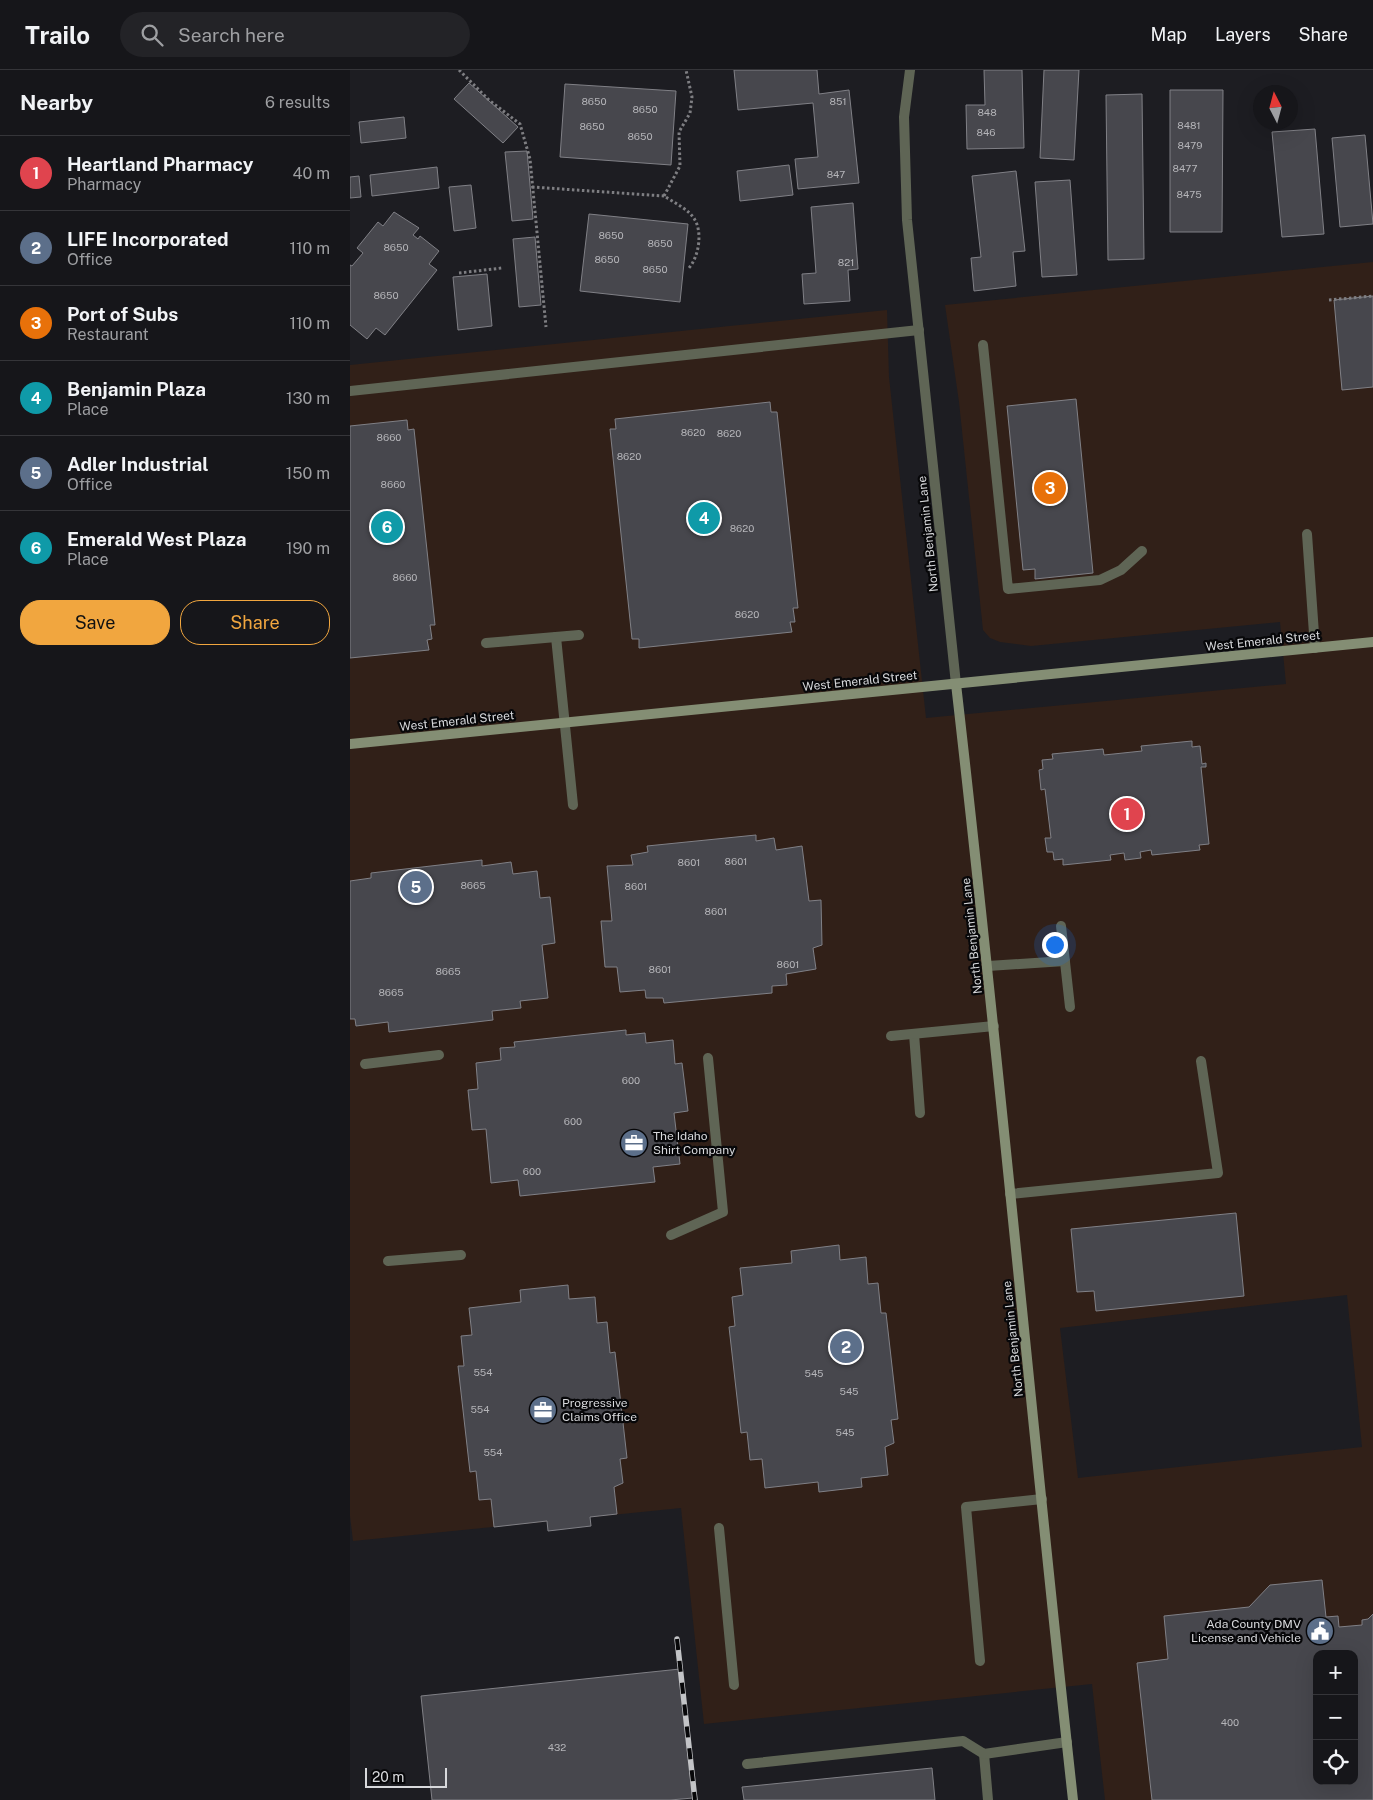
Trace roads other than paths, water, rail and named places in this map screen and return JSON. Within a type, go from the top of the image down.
[{"type":"street","name":"North Benjamin Lane","points":[[910,70],[904,116],[907,220],[988,966],[1073,1800]]},
{"type":"street","points":[[350,391],[920,330]]},
{"type":"street","points":[[983,345],[1008,589],[1100,580],[1121,570],[1142,552]]},
{"type":"street","points":[[1307,534],[1315,648]]},
{"type":"street","points":[[486,643],[579,635]]},
{"type":"street","points":[[556,637],[573,805]]},
{"type":"street","name":"West Emerald Street","points":[[350,744],[1373,642]]},
{"type":"street","points":[[1062,926],[1070,1007]]},
{"type":"street","points":[[988,966],[1065,961]]},
{"type":"street","points":[[892,1036],[994,1026]]},
{"type":"street","points":[[914,1034],[920,1114]]},
{"type":"street","points":[[365,1064],[439,1055]]},
{"type":"street","points":[[671,1235],[723,1212],[708,1058]]},
{"type":"street","points":[[1010,1194],[1218,1173],[1201,1061]]},
{"type":"street","points":[[388,1261],[461,1255]]},
{"type":"street","points":[[980,1661],[966,1507],[1042,1499]]},
{"type":"street","points":[[719,1528],[734,1685]]},
{"type":"street","points":[[747,1764],[963,1741],[984,1754],[1066,1742]]},
{"type":"street","points":[[984,1754],[988,1800]]},
{"type":"railway","points":[[677,1639],[695,1800]]},
{"type":"place","name":"Port of Subs","points":[[1050,488]]},
{"type":"place","name":"Benjamin Plaza","points":[[704,518]]},
{"type":"place","name":"Emerald West Plaza","points":[[387,527]]},
{"type":"place","name":"Heartland Pharmacy","points":[[1127,814]]},
{"type":"place","name":"Adler Industrial","points":[[416,887]]},
{"type":"place","name":"The Idaho Shirt Company","points":[[634,1143]]},
{"type":"place","name":"LIFE Incorporated","points":[[846,1347]]},
{"type":"place","name":"Progressive Claims Office","points":[[543,1410]]},
{"type":"place","name":"Ada County DMV License and Vehicle","points":[[1320,1631]]}]
